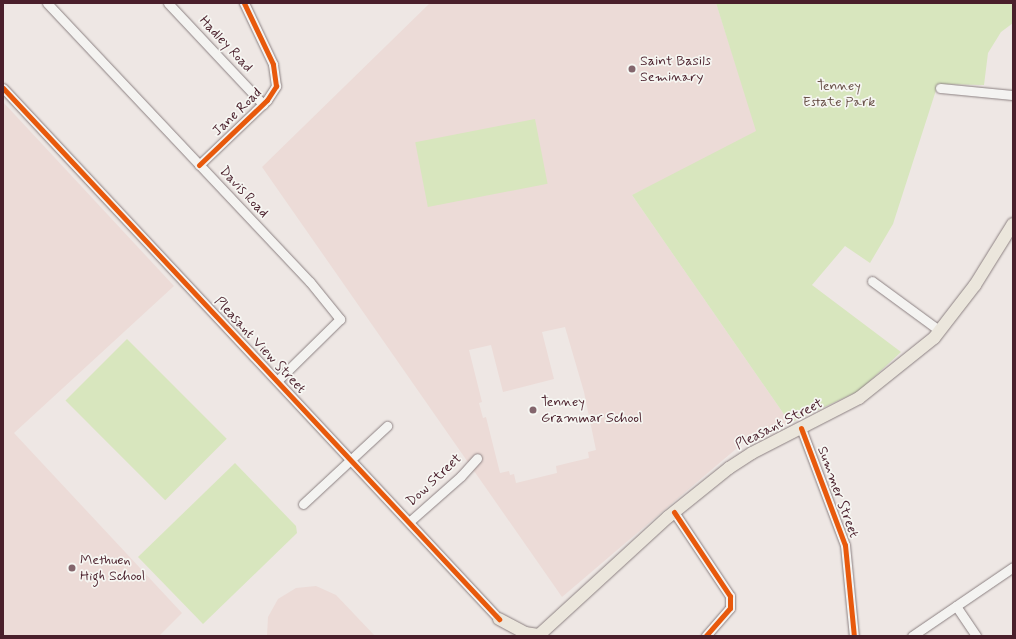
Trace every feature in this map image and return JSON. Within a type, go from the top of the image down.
[{"type":"main road","name":"Pleasant Street","points":[[540,636],[674,512],[728,468],[752,453],[859,398],[940,331],[975,285],[1013,224]]},
{"type":"main road","points":[[499,619],[525,633],[540,636]]},
{"type":"main road","points":[[499,619],[510,636]]},
{"type":"street","name":"Davis Road","points":[[47,3],[310,282],[340,319],[277,381]]},
{"type":"street","name":"Hadley Road","points":[[168,3],[263,104]]},
{"type":"street","name":"Jane Road","points":[[199,165],[273,94],[276,72],[244,3]]},
{"type":"street","name":"Pleasant View Street","points":[[3,88],[499,619]]},
{"type":"street","points":[[940,88],[1013,95]]},
{"type":"street","points":[[872,281],[940,331]]},
{"type":"street","points":[[303,504],[387,426]]},
{"type":"street","name":"Summer Street","points":[[801,428],[845,545],[854,636]]},
{"type":"street","name":"Dow Street","points":[[409,522],[461,476],[477,458]]},
{"type":"street","points":[[674,512],[730,596],[730,608],[706,636]]},
{"type":"street","points":[[912,636],[1013,567]]},
{"type":"street","points":[[956,606],[976,636]]},
{"type":"shaded area","points":[[430,3],[716,3],[758,134],[632,195],[790,423],[743,443],[562,597],[262,167]],"holes":[[[565,327],[584,392],[596,450],[588,452],[589,458],[556,466],[557,473],[516,483],[514,474],[510,475],[509,471],[500,473],[486,417],[483,418],[479,403],[482,402],[469,350],[491,345],[503,392],[554,379],[542,332]]]},
{"type":"shaded area","points":[[3,102],[174,286],[14,433],[182,613],[159,636],[3,636]]},
{"type":"shaded area","points":[[316,586],[336,595],[375,636],[267,636],[268,617],[278,599],[296,588]]},
{"type":"green space","name":"Tenney Estate Park","points":[[716,3],[1013,3],[1013,23],[1001,32],[988,53],[984,85],[938,84],[893,224],[870,263],[845,246],[812,285],[901,352],[859,391],[790,423],[632,195],[756,131]]},
{"type":"green space","points":[[535,119],[548,184],[428,207],[415,142]]},
{"type":"green space","points":[[127,339],[227,439],[165,500],[65,401]]},
{"type":"green space","points":[[235,463],[296,526],[297,533],[203,624],[138,557]]},
{"type":"cycle path","points":[[199,165],[267,100],[276,86],[273,64],[244,3]]},
{"type":"cycle path","points":[[3,88],[499,619]]},
{"type":"cycle path","points":[[801,428],[845,545],[854,636]]},
{"type":"cycle path","points":[[674,512],[730,596],[730,608],[706,636]]},
{"type":"place","name":"Saint Basils Seminary","points":[[632,69]]},
{"type":"place","name":"Tenney Grammar School","points":[[533,410]]},
{"type":"place","name":"Methuen High School","points":[[72,568]]}]
